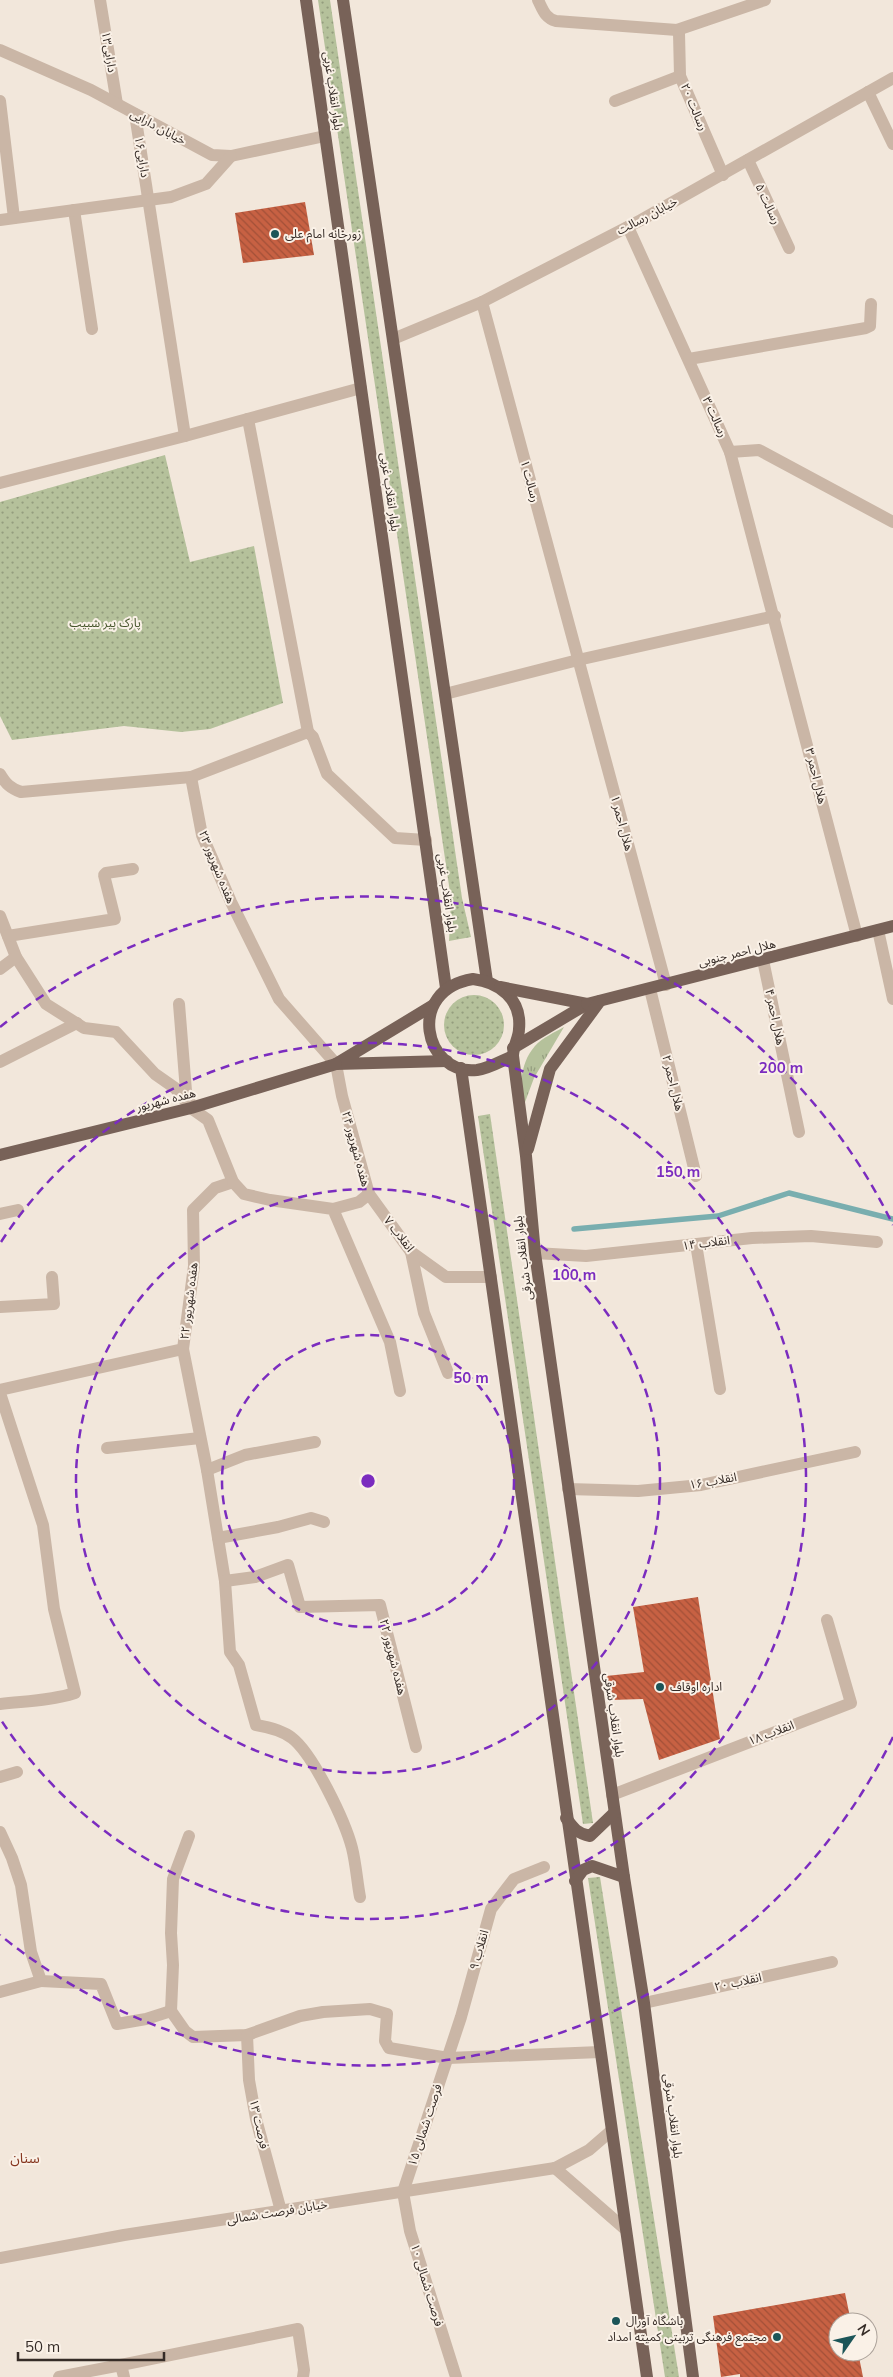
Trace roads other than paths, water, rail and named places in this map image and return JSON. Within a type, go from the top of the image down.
[{"type":"main road","name":"بلوار انقلاب غربی","points":[[306,0],[446,988]]},
{"type":"main road","name":"بلوار انقلاب غربی","points":[[343,0],[487,981]]},
{"type":"main road","name":"هلال احمر جنوبی","points":[[513,1052],[587,1004],[893,926]]},
{"type":"main road","points":[[473,979],[487,981],[500,987],[509,996],[519,1018],[520,1028],[513,1052],[490,1067],[476,1070],[461,1068],[447,1061],[435,1048],[430,1038],[428,1027],[432,1006],[446,988],[459,981],[473,979]]},
{"type":"main road","name":"هلال احمر جنوبی","points":[[500,987],[587,1004]]},
{"type":"main road","points":[[526,1156],[550,1069],[600,1001]]},
{"type":"main road","name":"هفده شهریور","points":[[0,1155],[191,1108],[336,1064],[432,1006]]},
{"type":"main road","name":"بلوار انقلاب شرقی","points":[[513,1052],[526,1156],[535,1253],[614,1813],[644,2003],[693,2377]]},
{"type":"main road","name":"هفده شهریور","points":[[336,1064],[447,1061]]},
{"type":"main road","points":[[461,1068],[566,1818],[647,2377]]},
{"type":"main road","points":[[566,1818],[574,1829],[590,1836],[614,1813]]},
{"type":"main road","points":[[575,1881],[583,1870],[592,1866],[624,1877]]},
{"type":"street","name":"دارایی۱۳","points":[[100,0],[117,104]]},
{"type":"street","points":[[538,0],[545,15],[549,19],[556,21],[677,30],[765,0]]},
{"type":"street","points":[[677,30],[679,33],[680,76]]},
{"type":"street","name":"خیابان دارایی","points":[[0,50],[91,90],[212,155],[231,156],[325,136]]},
{"type":"street","name":"رسالت ۲۰","points":[[615,101],[680,76],[723,175]]},
{"type":"street","name":"خیابان رسالت","points":[[392,339],[482,302],[628,227],[893,78]]},
{"type":"street","points":[[868,92],[893,144]]},
{"type":"street","points":[[0,101],[14,218]]},
{"type":"street","name":"دارایی۱۶","points":[[135,114],[185,436]]},
{"type":"street","points":[[0,220],[171,197],[206,184],[231,156]]},
{"type":"street","name":"رسالت ۵","points":[[748,160],[789,248]]},
{"type":"street","points":[[74,210],[92,329]]},
{"type":"street","name":"رسالت ۳","points":[[628,227],[730,452],[775,616]]},
{"type":"street","name":"رسالت ۱","points":[[482,302],[578,660]]},
{"type":"street","points":[[689,359],[866,328],[870,326],[872,321],[871,304]]},
{"type":"street","points":[[0,483],[248,420],[361,388]]},
{"type":"street","points":[[248,420],[308,732],[313,737],[326,774],[395,838],[426,840]]},
{"type":"street","points":[[730,452],[758,450],[893,522]]},
{"type":"street","points":[[445,694],[578,660],[775,616]]},
{"type":"street","name":"هلال احمر ۳","points":[[775,616],[857,936]]},
{"type":"street","name":"هلال احمر ۱","points":[[578,660],[666,985]]},
{"type":"street","points":[[0,774],[6,784],[12,789],[21,792],[191,777],[308,732]]},
{"type":"street","name":"هفده شهریور ۲۳","points":[[191,777],[202,835],[231,902],[279,999],[336,1064]]},
{"type":"street","points":[[8,936],[115,919],[104,875],[106,873],[133,869]]},
{"type":"street","points":[[0,916],[16,957],[46,1004],[84,1028],[116,1032],[155,1074],[175,1088],[191,1108],[208,1120],[233,1182],[244,1194],[270,1200],[333,1209],[390,1342],[400,1391]]},
{"type":"street","points":[[878,930],[893,999]]},
{"type":"street","points":[[0,969],[16,957]]},
{"type":"street","name":"هلال احمر ۴","points":[[763,960],[799,1132]]},
{"type":"street","name":"هلال احمر ۲","points":[[650,989],[696,1176]]},
{"type":"street","points":[[179,1004],[186,1091],[191,1108]]},
{"type":"street","points":[[0,1062],[77,1023]]},
{"type":"street","name":"هفده شهریور ۲۴","points":[[333,1209],[359,1202],[369,1194],[342,1096],[336,1064]]},
{"type":"street","name":"هفده شهریور ۲۲","points":[[233,1182],[215,1188],[193,1210],[194,1266],[183,1350],[207,1470],[225,1581],[230,1652],[239,1665],[256,1725],[271,1727],[292,1737],[314,1765],[352,1847],[360,1897]]},
{"type":"street","name":"انقلاب ۷","points":[[369,1194],[411,1252],[446,1277],[491,1277]]},
{"type":"street","points":[[0,1214],[18,1210]]},
{"type":"street","name":"انقلاب ۱۴","points":[[535,1253],[586,1256],[752,1238],[811,1236],[877,1242]]},
{"type":"street","points":[[696,1244],[720,1389]]},
{"type":"street","points":[[411,1252],[424,1313],[448,1373]]},
{"type":"street","points":[[0,1307],[54,1304],[52,1277]]},
{"type":"street","name":"هفده شهریور ۲۲","points":[[0,1392],[183,1350]]},
{"type":"street","points":[[0,1392],[43,1524],[54,1609],[75,1693],[54,1700],[29,1700],[0,1704]]},
{"type":"street","points":[[107,1448],[200,1438]]},
{"type":"street","points":[[207,1470],[245,1455],[315,1442]]},
{"type":"street","name":"انقلاب ۱۶","points":[[568,1490],[638,1490],[701,1485],[855,1452]]},
{"type":"street","points":[[218,1538],[278,1527],[311,1518],[324,1522]]},
{"type":"street","name":"هفده شهریور ۲۲","points":[[225,1581],[256,1577],[288,1565],[300,1607],[380,1605],[416,1747]]},
{"type":"street","name":"انقلاب ۱۸","points":[[612,1795],[851,1703],[828,1620]]},
{"type":"street","points":[[0,1776],[17,1772]]},
{"type":"street","points":[[0,1832],[12,1858],[21,1885],[31,1952],[41,1981]]},
{"type":"street","points":[[189,1836],[173,1879],[171,2010],[185,2030],[193,2037],[247,2035],[300,2016],[370,2009],[387,2014],[385,2041],[389,2048],[448,2058],[600,2052]]},
{"type":"street","name":"انقلاب ۹","points":[[448,2058],[491,1909],[514,1879],[544,1868]]},
{"type":"street","name":"انقلاب ۲۰","points":[[644,2003],[832,1962]]},
{"type":"street","points":[[0,1992],[41,1981],[101,1984],[117,2024],[146,2019],[171,2010]]},
{"type":"street","name":"فرصت ۱۳","points":[[247,2035],[250,2080],[256,2118],[281,2211]]},
{"type":"street","name":"فرصت شمالی ۱۵","points":[[403,2192],[448,2058]]},
{"type":"street","name":"خیابان فرصت شمالی","points":[[0,2258],[124,2235],[555,2168],[589,2150],[611,2131]]},
{"type":"street","points":[[555,2168],[625,2229]]},
{"type":"street","name":"فرصت شمالی ۱۰","points":[[403,2192],[410,2232],[456,2377]]},
{"type":"street","points":[[59,2377],[122,2371],[298,2328],[304,2370],[303,2377]]},
{"type":"waterway","points":[[574,1229],[718,1216],[789,1193],[893,1219]]},
{"type":"place","name":"زورخانه امام علی","points":[[275,234]]},
{"type":"place","name":"اداره اوقاف","points":[[660,1687]]},
{"type":"place","name":"باشگاه آورال","points":[[616,2321]]},
{"type":"place","name":"مجتمع فرهنگی ‌تربیتی کمیته امداد","points":[[777,2337]]},
{"type":"district","name":"سنان","points":[[25,2158]]},
{"type":"park label","name":"پارک پیر شبیب","points":[[105,623]]}]
